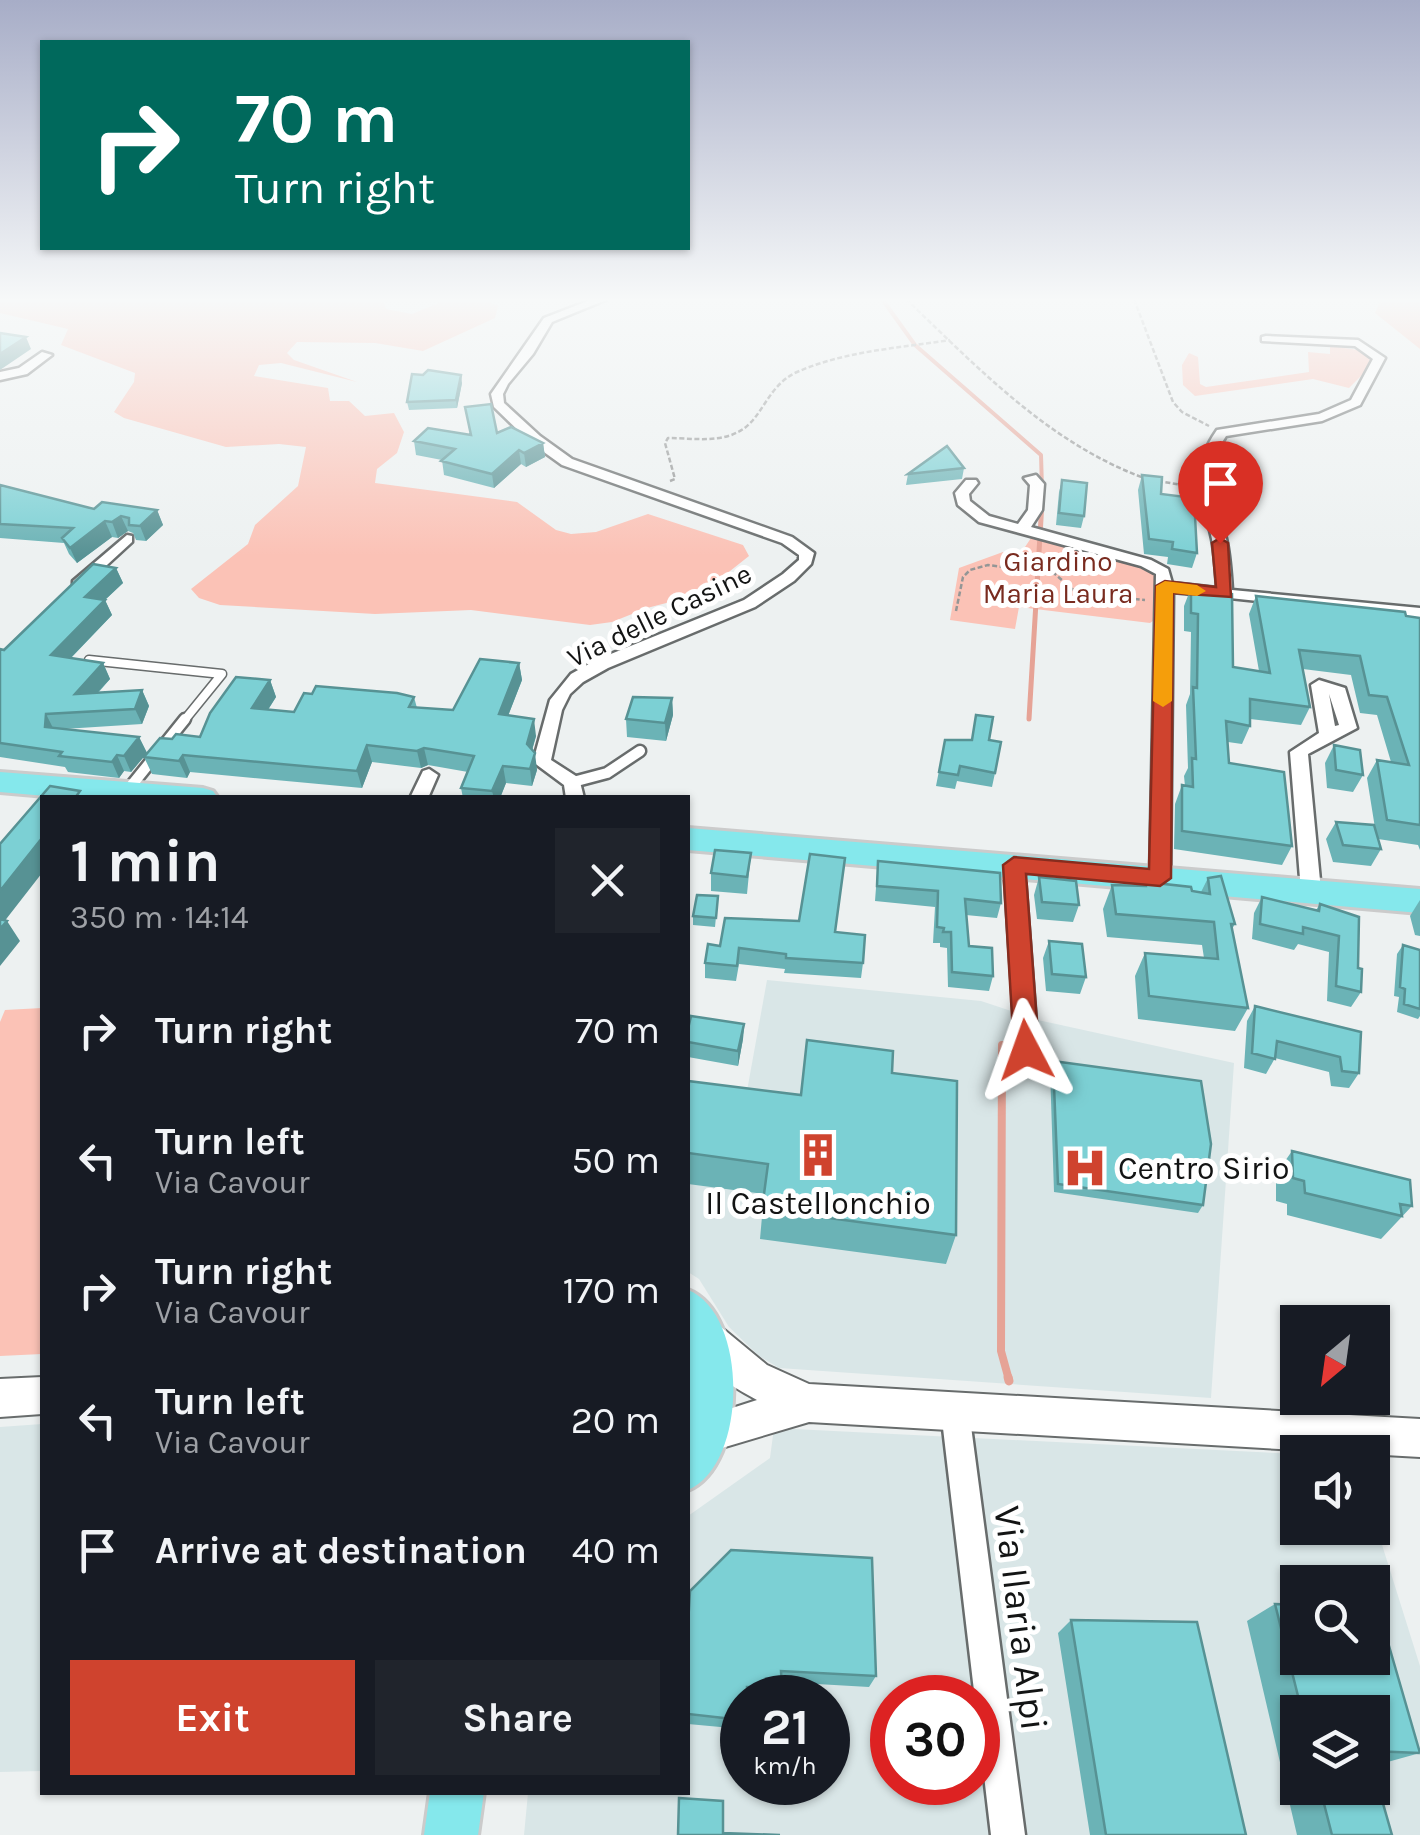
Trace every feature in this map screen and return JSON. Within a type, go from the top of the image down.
[{"type":"main road","points":[[0,782],[145,794]]},
{"type":"main road","points":[[690,839],[1420,901]]},
{"type":"main road","points":[[696,1322],[726,1362],[774,1390],[809,1403],[1420,1438]]},
{"type":"main road","points":[[696,1322],[713,1383],[696,1450]]},
{"type":"main road","points":[[0,1398],[40,1396]]},
{"type":"main road","points":[[696,1450],[809,1403]]},
{"type":"main road","points":[[451,1835],[457,1795]]},
{"type":"street","name":"Via delle Casine","points":[[501,385],[496,394],[498,404],[566,462],[787,540],[806,553],[806,562],[792,577],[724,617],[604,663],[568,685],[556,702],[542,762],[574,790]]},
{"type":"street","points":[[1225,594],[1220,543],[1202,489],[1211,446],[1222,432],[1304,421],[1356,402],[1360,385]]},
{"type":"street","points":[[1031,478],[1036,484],[1035,533]]},
{"type":"street","points":[[972,483],[962,492],[970,511],[984,520],[1146,563],[1162,572],[1165,594],[1160,878]]},
{"type":"street","points":[[70,591],[126,539]]},
{"type":"street","points":[[1165,594],[1225,594],[1420,613]]},
{"type":"street","points":[[1311,892],[1298,752],[1328,735]]},
{"type":"street","points":[[420,795],[429,775]]},
{"type":"street","points":[[1014,865],[1026,1050]]},
{"type":"street","name":"Via Ilaria Alpi","points":[[954,1410],[1008,1835]]},
{"type":"lane","points":[[90,660],[222,674],[145,794]]},
{"type":"lane","points":[[574,790],[640,751]]},
{"type":"path","points":[[648,493],[675,479],[676,470],[665,443],[668,438],[733,436],[748,428],[774,385]]},
{"type":"path","points":[[1002,385],[1102,461],[1138,476],[1202,489]]},
{"type":"path","points":[[1166,385],[1182,412],[1222,432]]},
{"type":"path","points":[[956,611],[963,578],[970,570],[988,565],[1048,572],[1088,595],[1165,594]]},
{"type":"shaded area","points":[[767,980],[981,1001],[1038,1020],[1234,1063],[1211,1398],[779,1368],[759,1356],[729,1327],[699,1279],[690,1273],[690,1084],[747,1091]]},
{"type":"shaded area","points":[[40,1424],[40,1771],[0,1772],[0,1427]]},
{"type":"shaded area","points":[[774,1428],[1280,1453],[1280,1545],[1382,1545],[1388,1565],[1280,1565],[1280,1675],[1390,1675],[1390,1570],[1420,1666],[1420,1835],[524,1835],[528,1795],[690,1795],[690,1515],[770,1458]]},
{"type":"green space","points":[[132,385],[307,385],[328,388],[330,401],[349,401],[365,416],[394,413],[404,432],[397,453],[377,469],[375,483],[517,502],[556,530],[571,534],[596,532],[648,514],[743,545],[749,556],[701,594],[612,622],[590,625],[471,610],[375,614],[220,605],[199,598],[191,589],[248,544],[255,525],[298,486],[306,447],[226,447],[114,412]]},
{"type":"green space","points":[[1183,385],[1274,385],[1195,396]]},
{"type":"green space","name":"Giardino Maria Laura","points":[[1033,535],[1152,570],[1156,575],[1153,621],[1019,607],[1015,629],[950,620],[959,568],[1003,552],[1021,553]]},
{"type":"green space","points":[[40,1008],[40,1354],[0,1356],[0,1022],[5,1010]]},
{"type":"building","points":[[410,385],[459,385],[456,400],[407,402]]},
{"type":"building","points":[[491,404],[497,433],[511,427],[543,443],[524,453],[519,450],[492,474],[441,461],[455,449],[414,441],[428,428],[471,435],[465,407]]},
{"type":"building","points":[[947,446],[964,468],[908,474]]},
{"type":"building","points":[[1142,475],[1162,477],[1161,494],[1194,498],[1197,553],[1172,549],[1173,542],[1149,539]]},
{"type":"building","points":[[1062,480],[1087,483],[1084,516],[1059,513]]},
{"type":"building","points":[[0,485],[94,509],[102,502],[157,510],[140,526],[129,525],[129,518],[121,516],[112,522],[105,521],[70,548],[62,538],[73,528],[0,524]]},
{"type":"building","points":[[93,564],[116,568],[85,597],[105,600],[51,655],[103,663],[75,694],[142,690],[135,709],[46,714],[45,727],[139,737],[124,756],[117,755],[112,762],[0,743],[0,649],[4,650]]},
{"type":"building","points":[[1191,588],[1232,594],[1233,667],[1270,673],[1256,596],[1405,612],[1406,616],[1420,618],[1420,825],[1387,820],[1377,760],[1409,765],[1387,697],[1369,695],[1360,656],[1299,650],[1310,707],[1250,699],[1250,726],[1226,721],[1229,763],[1284,772],[1292,846],[1182,831],[1182,785],[1193,787],[1192,758],[1196,759],[1193,687],[1197,688],[1198,614],[1191,613]]},
{"type":"building","points":[[480,659],[519,663],[499,714],[534,719],[527,744],[535,753],[530,769],[503,766],[492,791],[461,788],[474,756],[424,748],[417,751],[367,745],[357,771],[183,755],[179,761],[144,757],[160,738],[172,739],[176,734],[200,737],[210,713],[236,677],[270,680],[252,708],[294,712],[304,693],[312,694],[316,686],[397,693],[414,697],[409,707],[453,710]]},
{"type":"building","points":[[633,697],[672,698],[665,723],[626,719]]},
{"type":"building","points":[[976,715],[993,717],[989,740],[1001,742],[995,773],[960,766],[958,775],[939,772],[945,740],[972,740]]},
{"type":"building","points":[[1334,745],[1360,750],[1363,775],[1336,770]]},
{"type":"building","points":[[50,786],[80,791],[77,795],[42,795]]},
{"type":"building","points":[[40,798],[40,841],[0,891],[0,844]]},
{"type":"building","points":[[1336,822],[1374,825],[1381,849],[1343,845]]},
{"type":"building","points":[[715,850],[751,853],[747,877],[711,873]]},
{"type":"building","points":[[810,854],[845,858],[835,932],[865,935],[863,963],[786,958],[786,954],[739,948],[737,966],[705,963],[708,944],[720,946],[725,918],[799,921]]},
{"type":"building","points":[[878,861],[1000,873],[1001,903],[965,899],[969,946],[992,948],[993,976],[952,972],[951,932],[937,927],[938,891],[877,886]]},
{"type":"building","points":[[1221,876],[1235,924],[1231,924],[1248,1008],[1149,996],[1145,953],[1218,959],[1214,922],[1116,914],[1112,885],[1146,886],[1146,882],[1191,887],[1192,891],[1210,894],[1208,878]]},
{"type":"building","points":[[1039,877],[1076,881],[1079,905],[1042,902]]},
{"type":"building","points":[[697,895],[718,896],[716,918],[693,916]]},
{"type":"building","points":[[1262,897],[1319,911],[1320,904],[1359,917],[1361,992],[1336,986],[1339,936],[1303,927],[1303,934],[1260,924]]},
{"type":"building","points":[[1049,941],[1082,944],[1086,977],[1052,974]]},
{"type":"building","points":[[1403,945],[1420,950],[1420,1009],[1404,1004],[1405,989],[1400,987]]},
{"type":"building","points":[[1255,1006],[1361,1032],[1359,1073],[1342,1071],[1340,1057],[1277,1041],[1275,1059],[1252,1053]]},
{"type":"building","points":[[691,1016],[744,1024],[738,1051],[690,1042]]},
{"type":"building","name":"Il Castellonchio","points":[[807,1040],[893,1051],[892,1073],[957,1081],[956,1235],[762,1209],[768,1164],[690,1153],[690,1081],[801,1095]]},
{"type":"building","points":[[1053,1061],[1201,1081],[1211,1144],[1203,1205],[1058,1184]]},
{"type":"building","points":[[1292,1151],[1410,1180],[1412,1206],[1400,1204],[1402,1216],[1305,1193],[1304,1181],[1293,1178]]},
{"type":"building","points":[[731,1550],[872,1558],[876,1675],[781,1671],[781,1675],[720,1675],[720,1718],[690,1714],[690,1591]]},
{"type":"building","points":[[1071,1620],[1197,1622],[1246,1835],[1106,1835]]},
{"type":"building","points":[[1390,1649],[1420,1753],[1390,1752],[1390,1695],[1298,1695],[1293,1675],[1390,1675]]},
{"type":"building","points":[[679,1798],[720,1801],[723,1833],[780,1835],[678,1835]]},
{"type":"building","points":[[1324,1805],[1383,1805],[1392,1835],[1332,1835]]},
{"type":"waterway","points":[[960,385],[1041,455],[1042,488]]},
{"type":"waterway","points":[[1029,719],[1042,502]]},
{"type":"waterway","points":[[1002,1045],[1001,1351],[1009,1380]]},
{"type":"waterway","points":[[1008,1377],[1009,1381]]},
{"type":"slow traffic","points":[[1163,701],[1165,586],[1197,591]]},
{"type":"place","name":"Il Castellonchio","points":[[818,1155]]},
{"type":"place","name":"Centro Sirio","points":[[1085,1168]]},
{"type":"route","points":[[1026,1050],[1014,865],[1160,878],[1165,586],[1225,594],[1220,543]]}]
